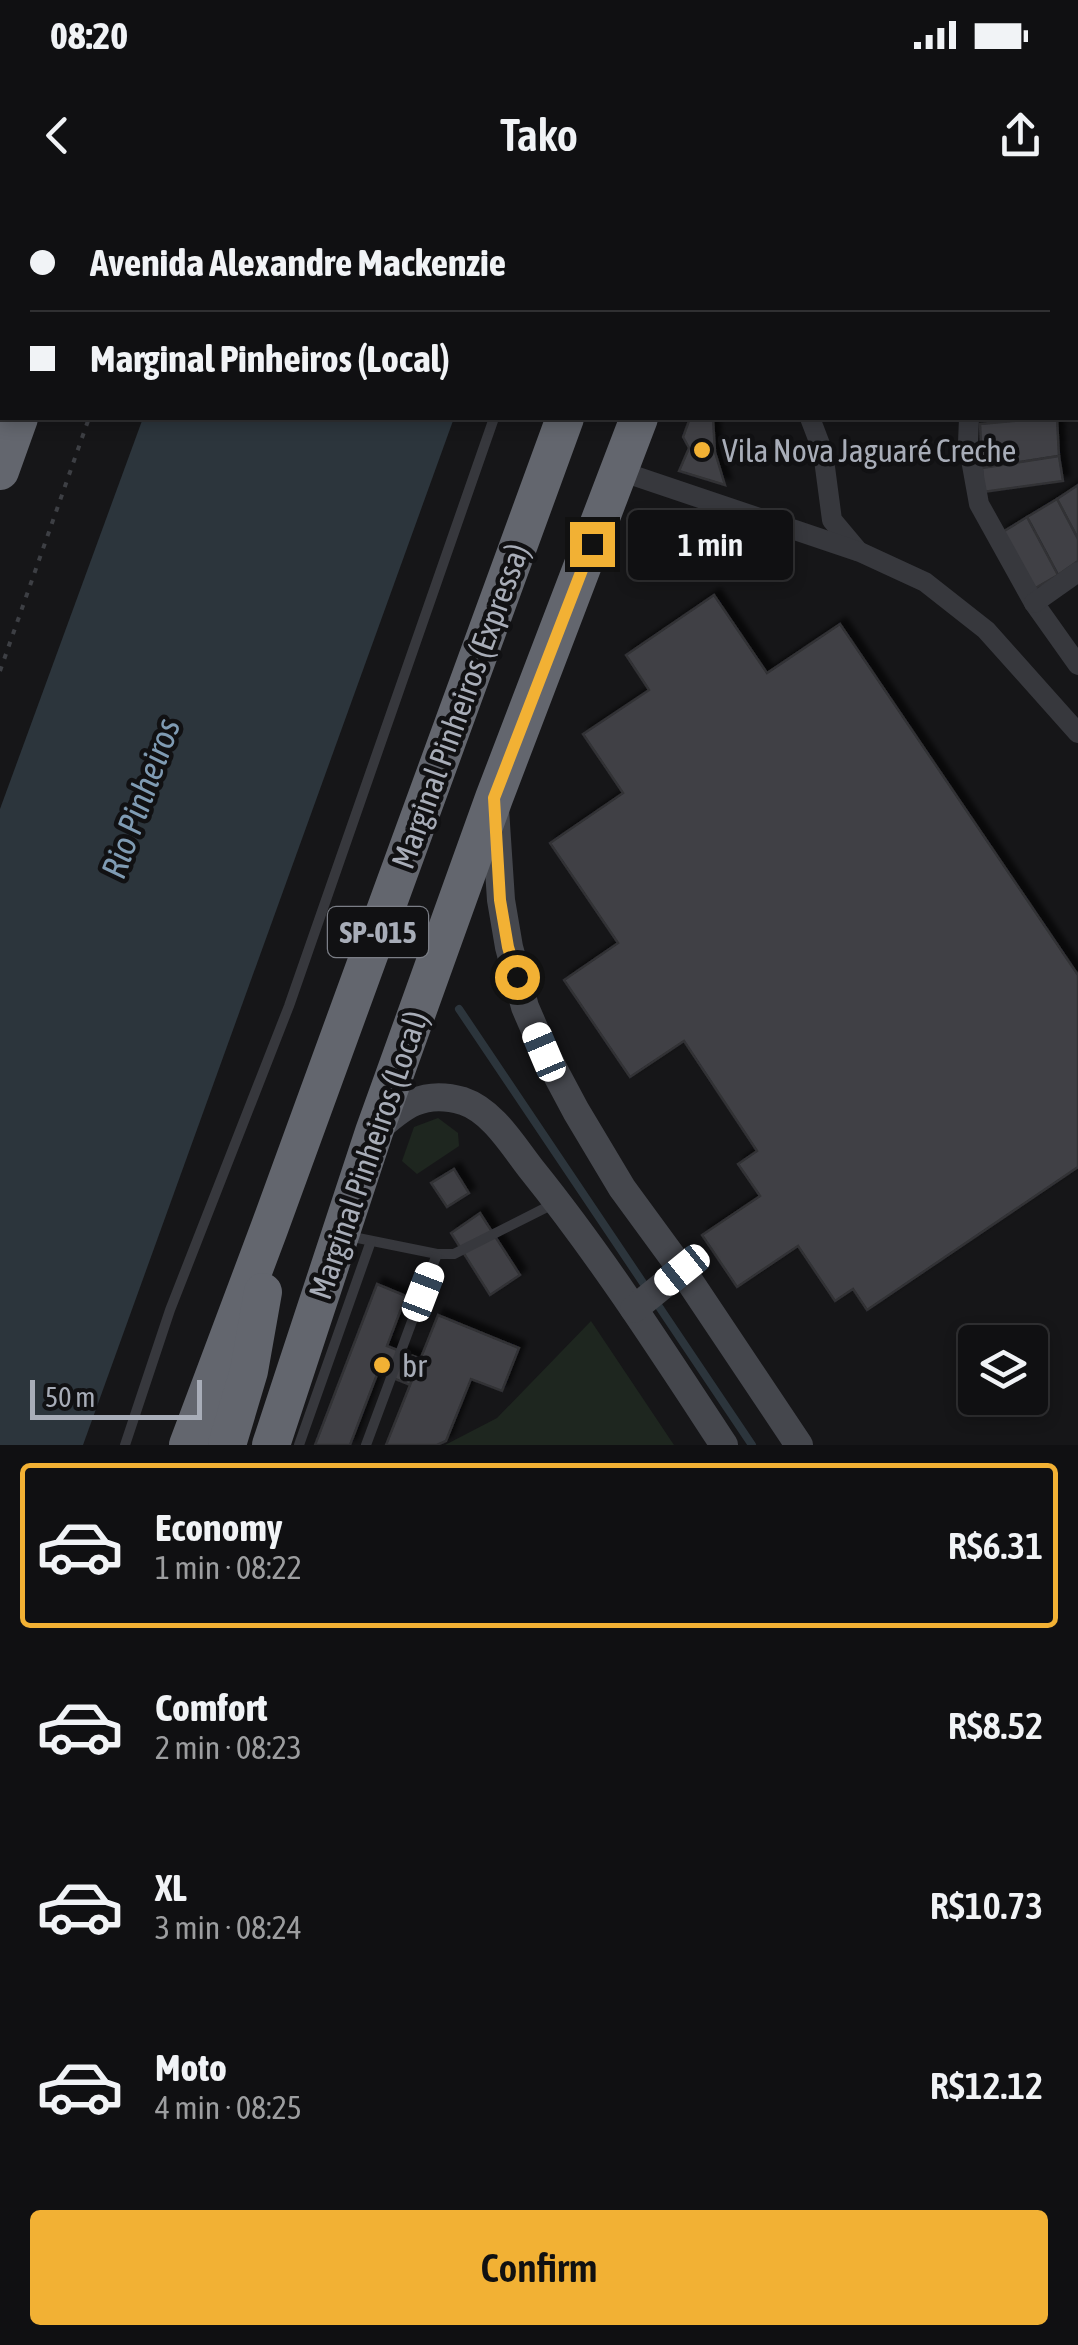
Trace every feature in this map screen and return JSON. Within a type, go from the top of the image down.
[{"type":"highway","points":[[0,471],[18,420]]},
{"type":"highway","name":"Marginal Pinheiros (Expressa)","points":[[188,1445],[564,420]]},
{"type":"highway","name":"Marginal Pinheiros (Local)","points":[[271,1445],[356,1237],[374,1132],[494,798],[638,420]]},
{"type":"highway","points":[[227,1445],[262,1305],[269,1229]]},
{"type":"street","points":[[811,420],[823,452],[832,520],[860,552]]},
{"type":"street","points":[[969,420],[968,443],[978,504],[1034,603],[1078,665]]},
{"type":"street","points":[[620,471],[860,552],[925,582],[986,630],[1078,733]]},
{"type":"street","points":[[1034,603],[1078,572]]},
{"type":"street","points":[[494,798],[500,900],[508,947],[525,1007],[544,1052],[622,1188],[799,1445]]},
{"type":"street","points":[[374,1132],[399,1109],[426,1098],[450,1098],[482,1112],[558,1202],[724,1445]]},
{"type":"street","points":[[634,1309],[682,1270]]},
{"type":"lane","points":[[125,1445],[170,1310],[290,1006],[493,420]]},
{"type":"lane","points":[[299,1445],[356,1237],[454,1254],[558,1202]]},
{"type":"lane","points":[[366,1445],[437,1254]]},
{"type":"path","points":[[0,671],[89,420]]},
{"type":"shaded area","points":[[438,1118],[458,1133],[459,1146],[417,1174],[402,1161],[414,1127]]},
{"type":"shaded area","points":[[591,1321],[674,1445],[445,1445],[497,1418]]},
{"type":"water","name":"Rio Pinheiros","points":[[142,420],[453,420],[83,1445],[0,1445],[0,809]]},
{"type":"building","name":"Vila Nova Jaguaré Creche","points":[[689,420],[713,420],[715,452],[725,485],[679,471],[689,448],[683,437]]},
{"type":"building","points":[[1057,420],[1059,456],[982,468],[980,424]]},
{"type":"building","points":[[1059,456],[1063,481],[983,492],[982,468]]},
{"type":"building","points":[[1078,485],[1078,539],[1057,499]]},
{"type":"building","points":[[1057,499],[1078,539],[1078,561],[1058,575],[1027,517]]},
{"type":"building","points":[[1027,517],[1058,575],[1032,590],[1001,533]]},
{"type":"building","points":[[714,595],[767,673],[840,624],[1078,975],[1078,1167],[867,1310],[853,1289],[835,1301],[798,1246],[737,1287],[702,1235],[760,1196],[738,1164],[757,1151],[684,1041],[630,1077],[564,980],[618,943],[550,843],[623,793],[583,734],[649,690],[626,655]]},
{"type":"building","points":[[454,1169],[469,1193],[447,1207],[431,1183]]},
{"type":"building","points":[[480,1213],[520,1275],[490,1295],[451,1233]]},
{"type":"building","name":"br","points":[[377,1284],[406,1296],[387,1346],[421,1359],[410,1385],[378,1372],[350,1445],[315,1445]]},
{"type":"building","points":[[438,1315],[519,1348],[502,1391],[471,1379],[446,1441],[437,1445],[386,1445]]},
{"type":"waterway","points":[[459,1009],[752,1445]]},
{"type":"place","name":"Vila Nova Jaguaré Creche","points":[[702,450]]},
{"type":"place","name":"br","points":[[382,1365]]},
{"type":"route","points":[[517,977],[500,900],[494,798],[592,544]]}]
